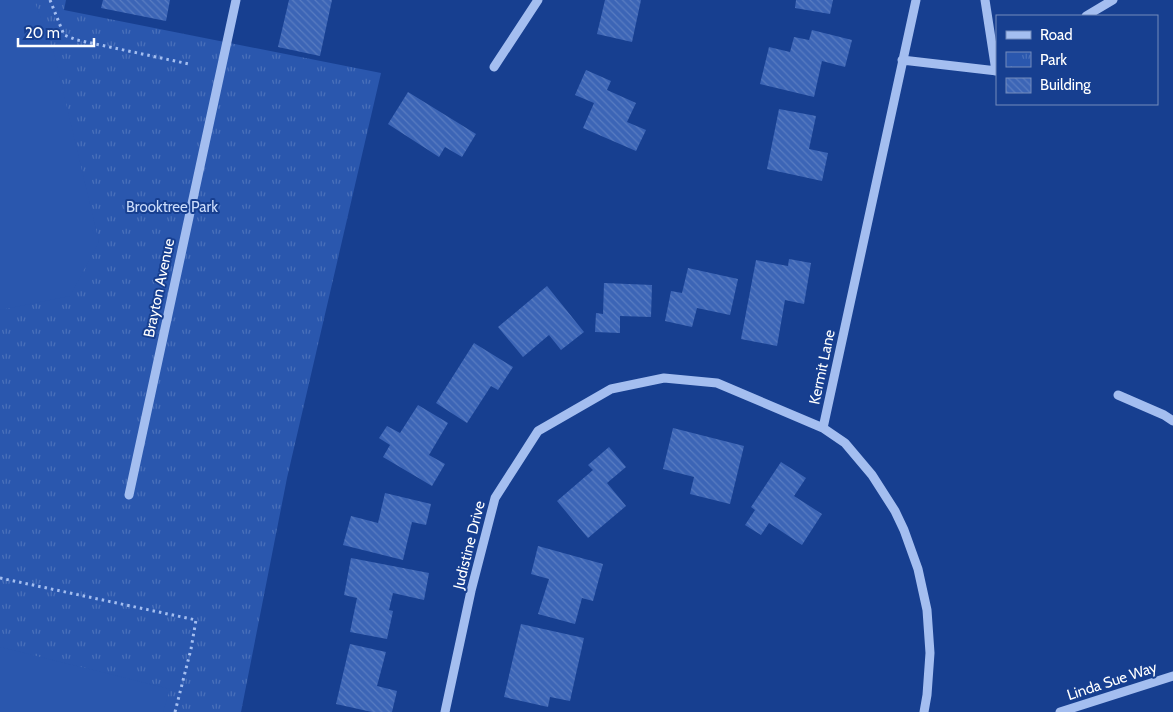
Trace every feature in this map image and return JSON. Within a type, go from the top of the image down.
[{"type":"street","name":"Brayton Avenue","points":[[129,495],[236,0]]},
{"type":"street","points":[[494,67],[538,0]]},
{"type":"street","name":"Kermit Lane","points":[[916,0],[823,428],[845,443],[872,475],[895,511],[918,569],[927,610],[930,652],[924,712]]},
{"type":"street","points":[[902,60],[996,71],[986,0]]},
{"type":"street","points":[[1088,15],[1113,0]]},
{"type":"street","name":"Judistine Drive","points":[[445,712],[471,591],[495,498],[538,431],[611,389],[664,378],[716,383],[823,428]]},
{"type":"street","points":[[1118,395],[1164,415],[1173,421]]},
{"type":"street","name":"Linda Sue Way","points":[[1060,712],[1173,676]]},
{"type":"path","points":[[50,0],[64,35],[77,40],[189,64]]},
{"type":"path","points":[[0,578],[196,620],[191,650],[175,712]]},
{"type":"green space","name":"Brooktree Park","points":[[0,0],[66,0],[64,10],[381,73],[287,478],[241,712],[0,712]]},
{"type":"green space","points":[[0,0],[34,0],[54,53],[99,242],[70,296],[0,310]]},
{"type":"green space","points":[[0,647],[170,689],[163,712],[0,712]]},
{"type":"building","points":[[103,0],[170,0],[166,21],[101,8]]},
{"type":"building","points":[[289,0],[332,0],[320,56],[278,47]]},
{"type":"building","points":[[605,0],[641,0],[632,42],[597,34]]},
{"type":"building","points":[[796,0],[833,0],[830,14],[795,8]]},
{"type":"building","points":[[812,30],[852,40],[845,67],[822,61],[814,97],[760,84],[769,47],[790,52],[794,37],[809,40]]},
{"type":"building","points":[[586,70],[611,81],[607,90],[636,103],[627,122],[646,130],[636,151],[583,128],[594,103],[575,95]]},
{"type":"building","points":[[408,92],[476,134],[462,157],[445,147],[439,157],[388,124]]},
{"type":"building","points":[[779,109],[816,116],[809,149],[828,153],[822,181],[767,169]]},
{"type":"building","points":[[789,259],[811,263],[804,304],[785,300],[777,346],[741,339],[756,260],[788,266]]},
{"type":"building","points":[[688,268],[738,279],[730,315],[697,308],[692,327],[665,321],[671,291],[682,293]]},
{"type":"building","points":[[604,283],[652,285],[651,317],[620,316],[620,333],[595,332],[596,313],[603,314]]},
{"type":"building","points":[[547,286],[584,332],[561,350],[549,335],[523,357],[498,327]]},
{"type":"building","points":[[474,343],[513,367],[498,390],[491,386],[467,423],[436,403]]},
{"type":"building","points":[[418,405],[448,423],[429,455],[445,464],[432,486],[383,457],[390,445],[379,438],[387,426],[400,433]]},
{"type":"building","points":[[673,428],[744,446],[730,504],[690,494],[694,477],[663,469]]},
{"type":"building","points":[[609,447],[626,467],[607,483],[626,506],[588,538],[557,501],[593,470],[588,465]]},
{"type":"building","points":[[781,462],[806,478],[794,496],[822,514],[802,545],[769,523],[761,535],[745,525],[755,510],[751,507]]},
{"type":"building","points":[[385,493],[431,504],[426,525],[412,522],[403,560],[343,545],[351,516],[378,523]]},
{"type":"building","points":[[538,546],[603,564],[593,601],[582,598],[575,624],[538,614],[549,579],[531,574]]},
{"type":"building","points":[[351,558],[429,573],[424,600],[393,593],[389,610],[393,611],[387,639],[350,632],[357,598],[344,595]]},
{"type":"building","points":[[521,624],[584,638],[570,701],[550,697],[548,707],[504,697]]},
{"type":"building","points":[[350,644],[386,652],[377,686],[397,691],[392,712],[372,712],[336,704]]}]
